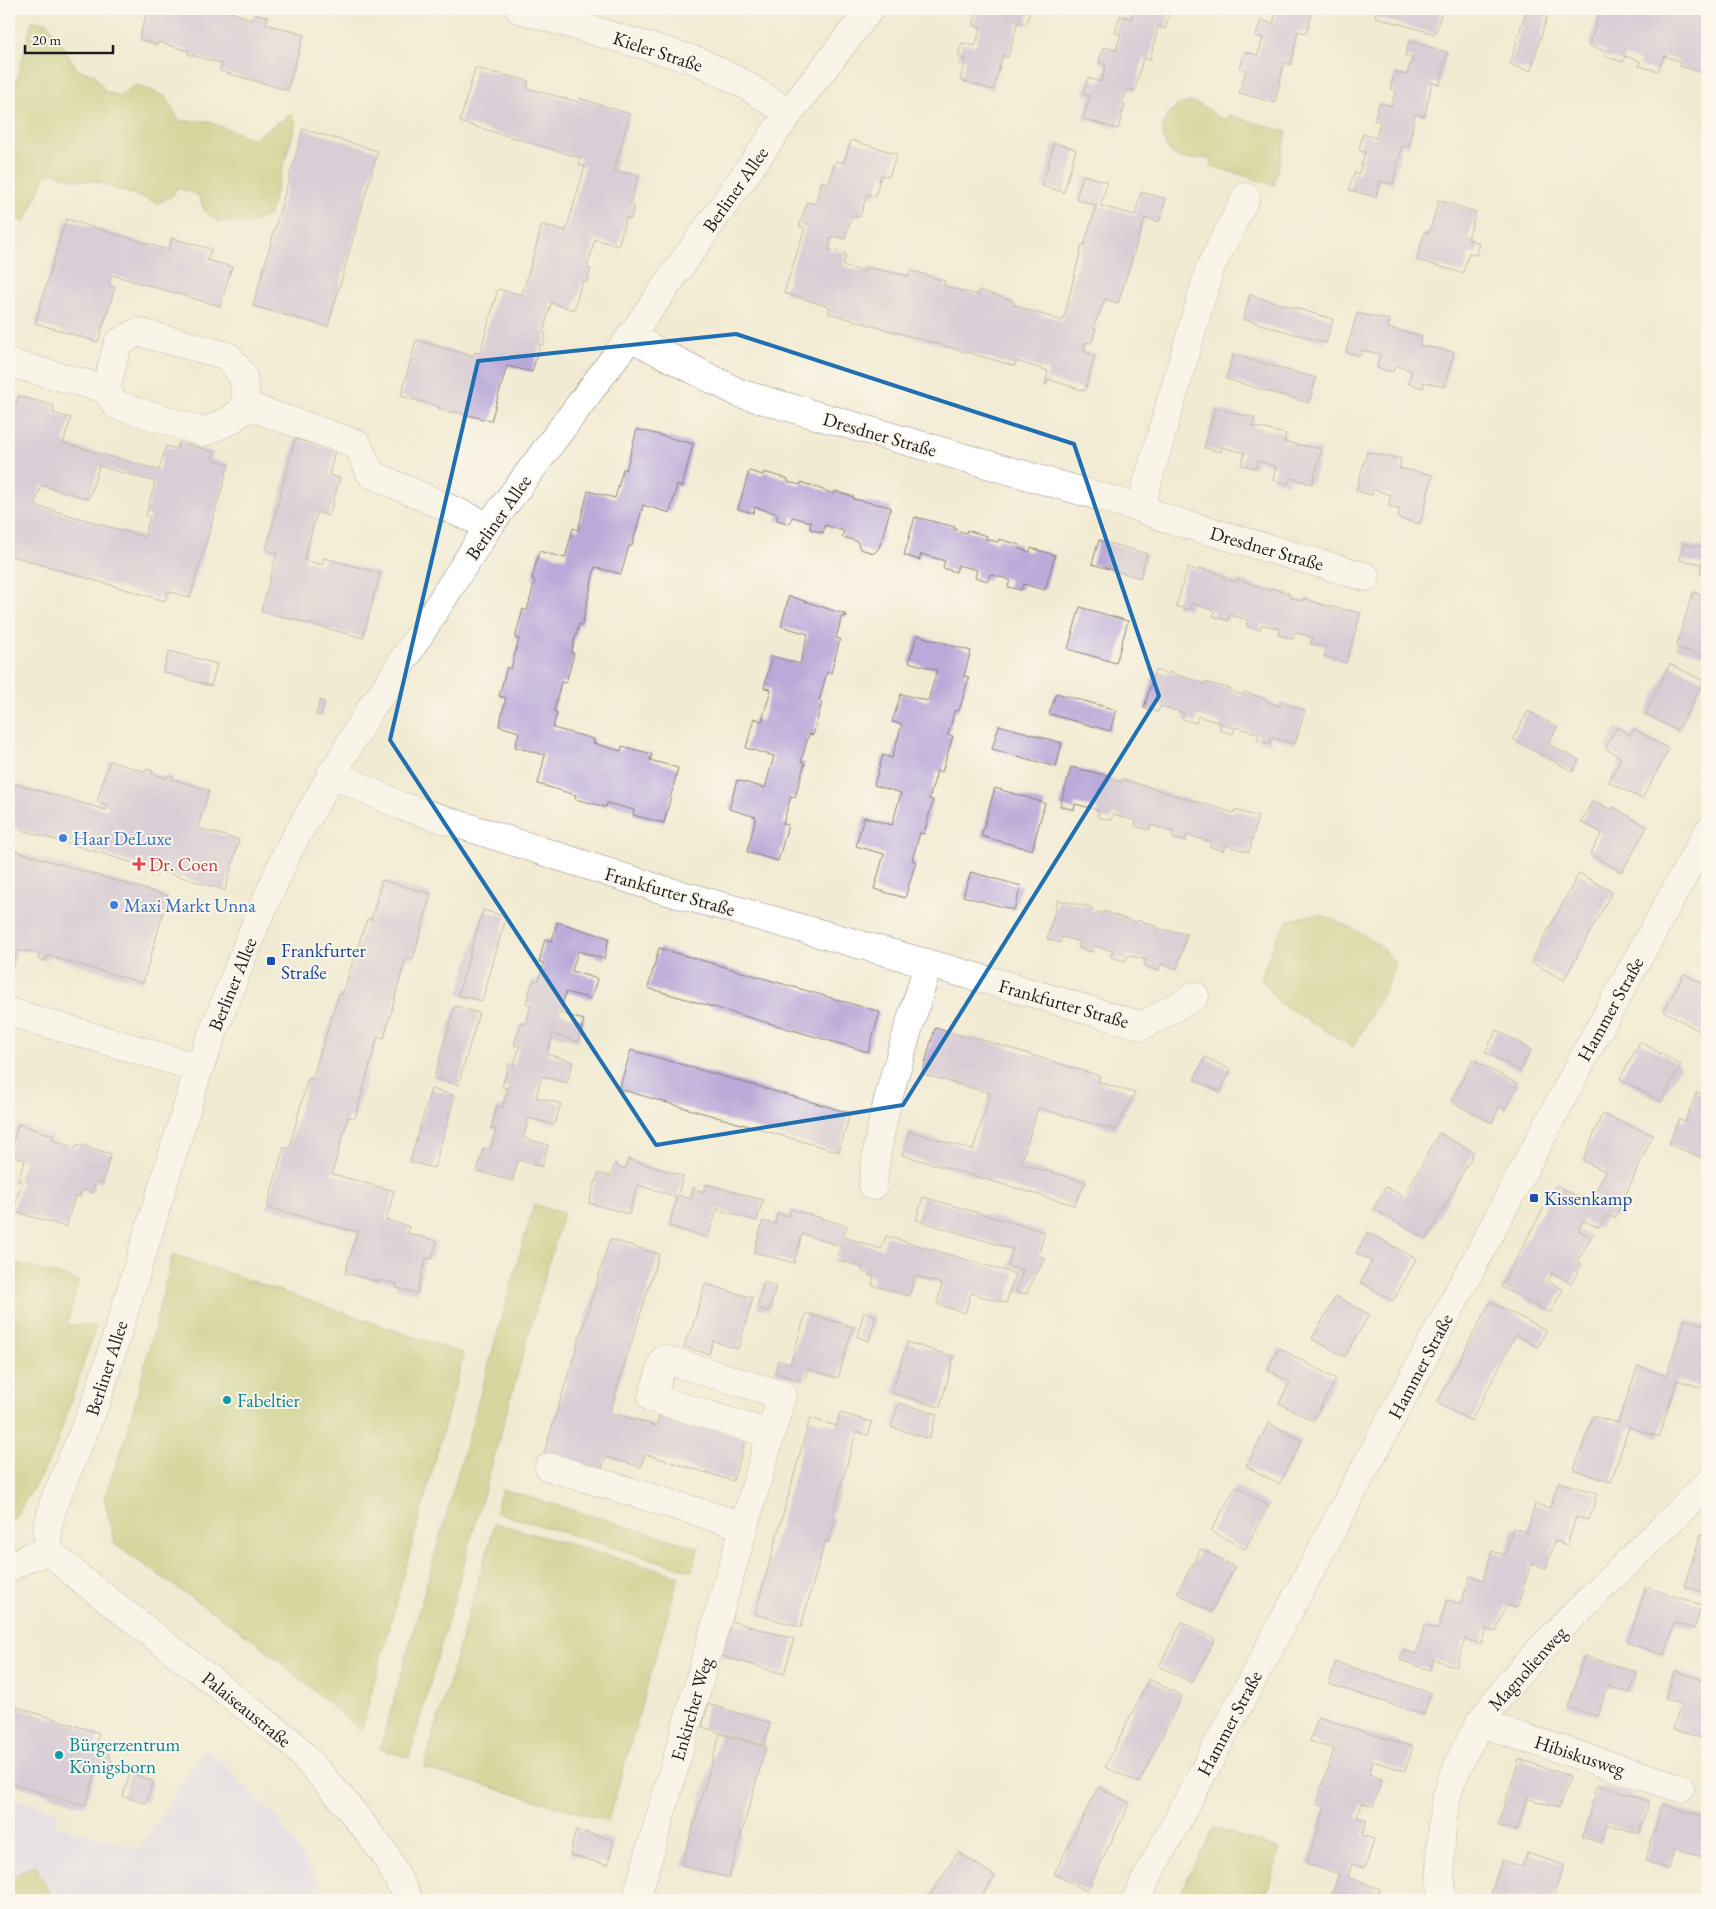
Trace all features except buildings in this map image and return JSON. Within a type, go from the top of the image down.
[{"type":"street","name":"Kieler Straße","points":[[519,9],[698,61],[744,84],[789,113]]},
{"type":"street","name":"Berliner Allee","points":[[49,1551],[47,1530],[54,1502],[97,1400],[199,1068],[267,897],[290,847],[372,706],[381,695],[489,526],[630,337],[789,113],[870,9]]},
{"type":"street","points":[[1140,508],[1210,268],[1246,196]]},
{"type":"street","points":[[106,389],[118,343],[138,332],[228,356],[243,376],[247,406]]},
{"type":"street","name":"Dresdner Straße","points":[[630,337],[739,393],[1140,508],[1168,519],[1366,577]]},
{"type":"street","points":[[9,364],[106,389],[116,404],[204,432],[231,420],[247,406]]},
{"type":"street","points":[[247,406],[357,444],[370,474],[489,526]]},
{"type":"street","name":"Frankfurter Straße","points":[[332,774],[399,805],[468,829],[657,888],[1142,1026],[1195,996]]},
{"type":"street","name":"Hammer Straße","points":[[1135,1900],[1587,1051],[1707,833]]},
{"type":"street","points":[[873,1186],[874,1166],[887,1109],[928,964]]},
{"type":"street","points":[[9,1012],[199,1068]]},
{"type":"street","name":"Enkircher Weg","points":[[637,1896],[770,1434]]},
{"type":"street","points":[[548,1468],[744,1526]]},
{"type":"street","name":"Magnolienweg","points":[[1442,1900],[1443,1825],[1451,1782],[1479,1723],[1496,1699],[1559,1630],[1707,1484]]},
{"type":"street","points":[[9,1568],[29,1557],[49,1551]]},
{"type":"street","name":"Palaiseaustraße","points":[[49,1551],[77,1576],[291,1742],[342,1799],[385,1854],[409,1900]]},
{"type":"street","name":"Hibiskusweg","points":[[1479,1723],[1680,1788]]},
{"type":"highlighted area","points":[[736,334],[1074,444],[1159,696],[903,1105],[656,1145],[390,740],[478,361]]},
{"type":"shaded area","points":[[206,1747],[278,1819],[331,1900],[9,1900],[9,1797],[58,1811],[55,1825],[140,1849]]},
{"type":"green space","points":[[32,21],[47,22],[78,70],[94,74],[106,92],[118,95],[137,85],[167,97],[179,121],[207,121],[253,139],[291,114],[296,123],[269,215],[249,225],[217,221],[204,210],[198,195],[177,188],[173,195],[158,203],[94,181],[75,180],[54,173],[46,175],[25,222],[9,217],[9,111]]},
{"type":"green space","points":[[1190,102],[1205,107],[1225,120],[1229,115],[1287,132],[1274,185],[1211,166],[1212,159],[1182,159],[1172,153],[1164,142],[1164,122],[1174,108]]},
{"type":"green space","points":[[1320,914],[1372,940],[1381,947],[1396,965],[1388,985],[1353,1047],[1279,1003],[1261,978],[1276,938],[1289,920]]},
{"type":"green space","points":[[534,1204],[563,1213],[409,1758],[380,1749]]},
{"type":"green space","points":[[173,1254],[464,1354],[361,1731],[258,1643],[115,1545],[104,1498],[127,1435]]},
{"type":"green space","points":[[9,1261],[79,1281],[67,1324],[96,1326],[53,1455],[9,1525]]},
{"type":"green space","points":[[502,1489],[699,1548],[692,1571],[495,1512]]},
{"type":"green space","points":[[495,1523],[679,1576],[608,1821],[424,1768]]},
{"type":"green space","points":[[1214,1828],[1280,1849],[1265,1900],[1176,1900]]},
{"type":"green space","points":[[35,1865],[53,1900],[9,1900],[9,1879]]},
{"type":"place","name":"Haar DeLuxe","points":[[63,838]]},
{"type":"place","name":"Dr. Coen","points":[[139,864]]},
{"type":"place","name":"Maxi Markt Unna","points":[[114,905]]},
{"type":"place","name":"Frankfurter Straße","points":[[271,961]]},
{"type":"place","name":"Kissenkamp","points":[[1534,1198]]},
{"type":"place","name":"Fabeltier","points":[[227,1400]]},
{"type":"place","name":"Bürgerzentrum Königsborn","points":[[59,1755]]}]
